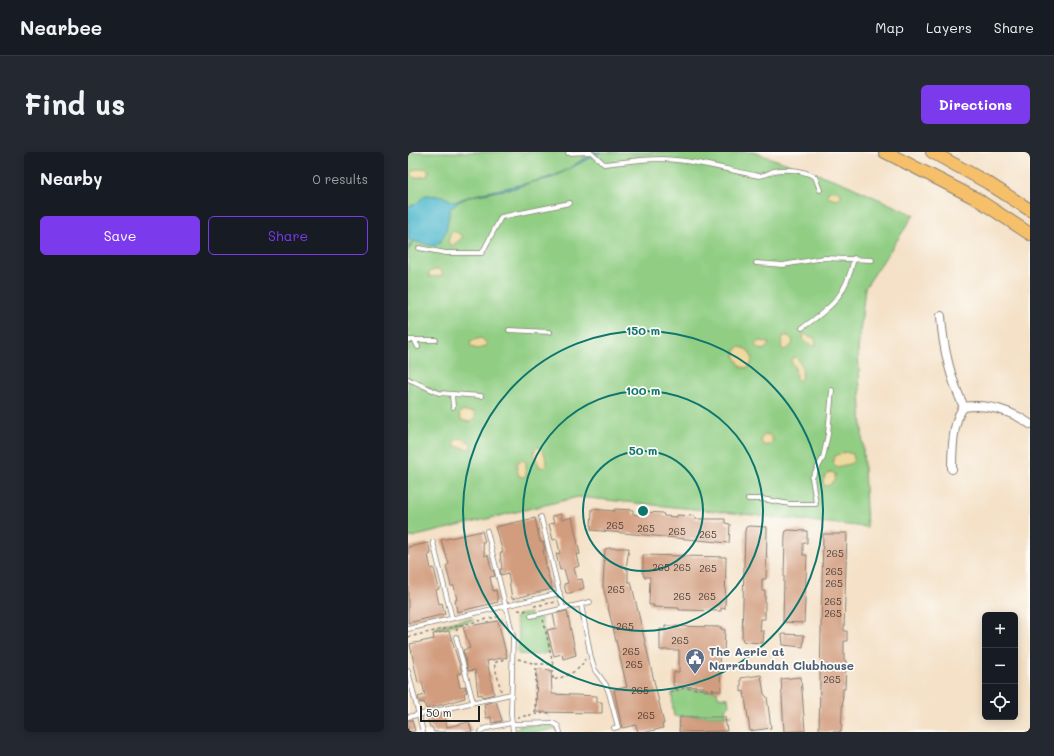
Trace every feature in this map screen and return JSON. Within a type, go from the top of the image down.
[{"type":"main road","points":[[885,152],[977,199],[1030,234]]},
{"type":"main road","points":[[932,152],[988,183],[1030,210]]},
{"type":"street","points":[[941,316],[944,347],[964,406],[960,414],[953,444],[952,469]]},
{"type":"street","points":[[964,406],[975,406],[1000,410],[1030,424]]},
{"type":"lane","points":[[568,153],[591,152],[604,164],[631,160],[677,160],[759,176],[764,176],[771,172],[783,169],[792,170],[815,177],[820,190]]},
{"type":"lane","points":[[419,248],[446,253],[482,253],[501,217],[570,203]]},
{"type":"lane","points":[[756,263],[783,265],[824,258],[854,258],[872,260]]},
{"type":"lane","points":[[802,328],[836,303],[847,282],[854,258]]},
{"type":"lane","points":[[509,330],[550,332]]},
{"type":"lane","points":[[408,340],[436,340]]},
{"type":"lane","points":[[415,340],[418,347]]},
{"type":"lane","points":[[408,379],[439,393],[481,396]]},
{"type":"lane","points":[[748,499],[762,499],[790,504],[816,504],[812,478],[823,458],[828,434],[832,390]]},
{"type":"lane","points":[[452,395],[453,407]]},
{"type":"lane","points":[[541,517],[563,608]]},
{"type":"lane","points":[[487,531],[513,636],[511,694],[511,717],[513,732]]},
{"type":"lane","points":[[433,542],[452,618]]},
{"type":"lane","points":[[408,629],[560,593]]},
{"type":"lane","points":[[531,616],[590,602]]},
{"type":"lane","points":[[580,604],[590,655],[595,670],[610,693],[618,727],[614,728]]},
{"type":"lane","points":[[456,637],[473,702]]},
{"type":"lane","points":[[408,671],[423,732]]},
{"type":"lane","points":[[408,717],[511,694]]},
{"type":"lane","points":[[480,732],[484,729],[528,722],[555,723],[560,732]]},
{"type":"path","points":[[408,637],[500,616],[508,616],[514,614],[515,609],[525,611],[528,607],[562,601]]},
{"type":"path","points":[[541,613],[553,664],[553,680],[564,677],[580,668],[586,656],[590,655]]},
{"type":"path","points":[[456,637],[455,631],[460,627],[460,625]]},
{"type":"path","points":[[502,696],[494,663],[509,657]]},
{"type":"path","points":[[516,659],[536,664],[553,664]]},
{"type":"path","points":[[535,713],[534,698],[536,689],[536,664]]},
{"type":"path","points":[[670,692],[684,688],[718,690]]},
{"type":"path","points":[[511,717],[528,716],[535,713],[550,713],[550,716]]},
{"type":"green space","points":[[408,152],[753,152],[841,182],[914,215],[865,288],[858,351],[867,527],[578,497],[408,538]]},
{"type":"green space","points":[[530,613],[532,618],[541,618],[549,652],[538,655],[518,654],[519,634],[515,618],[518,615]]},
{"type":"green space","points":[[470,618],[474,620],[436,629],[437,626]]},
{"type":"green space","points":[[683,689],[717,691],[718,697],[728,698],[729,706],[725,709],[726,714],[732,716],[674,716],[672,693]]},
{"type":"green space","points":[[552,725],[556,727],[558,732],[555,729],[539,732],[516,732],[516,729],[519,726]]},
{"type":"sand","points":[[425,168],[429,171],[427,176],[415,178],[411,176],[413,170]]},
{"type":"sand","points":[[834,190],[842,194],[838,200],[827,196],[828,192]]},
{"type":"sand","points":[[452,231],[463,237],[452,246],[448,241]]},
{"type":"sand","points":[[437,269],[442,271],[442,276],[429,277],[429,272]]},
{"type":"sand","points":[[804,334],[815,338],[816,346],[812,346],[802,339]]},
{"type":"sand","points":[[783,336],[789,336],[793,341],[792,345],[785,350],[781,348]]},
{"type":"sand","points":[[481,338],[486,342],[486,346],[478,349],[471,347],[470,341]]},
{"type":"sand","points":[[759,341],[768,342],[769,344],[764,350],[757,348],[755,345]]},
{"type":"sand","points":[[740,347],[747,350],[751,355],[752,362],[748,368],[741,367],[735,357],[735,350]]},
{"type":"sand","points":[[795,357],[800,362],[802,369],[802,375],[799,381],[796,378],[795,368],[791,361],[792,358]]},
{"type":"sand","points":[[463,411],[474,412],[476,418],[469,422],[461,420],[459,413]]},
{"type":"sand","points":[[767,434],[771,436],[773,440],[771,444],[767,446],[763,444],[761,440],[763,436]]},
{"type":"sand","points":[[461,438],[471,443],[471,448],[467,449],[455,446],[455,440]]},
{"type":"sand","points":[[538,447],[544,452],[546,465],[543,468],[539,466],[534,453],[535,449]]},
{"type":"sand","points":[[845,452],[853,454],[854,460],[850,464],[836,467],[833,462],[834,456]]},
{"type":"sand","points":[[522,460],[526,462],[526,476],[522,477],[518,475],[517,463]]},
{"type":"sand","points":[[832,472],[835,474],[835,479],[830,485],[825,486],[823,481],[825,477],[828,473]]},
{"type":"water","points":[[596,152],[601,152],[569,169],[585,158]]},
{"type":"water","points":[[568,169],[552,178],[532,182],[557,175]]},
{"type":"water","points":[[532,182],[515,188],[475,195],[490,191]]},
{"type":"water","points":[[425,195],[442,196],[454,202],[469,197],[460,201],[450,209],[446,231],[439,244],[432,246],[414,241],[408,251],[412,241],[408,239],[408,207],[416,204]]},
{"type":"building","points":[[592,509],[614,511],[615,509],[633,510],[633,514],[645,516],[646,512],[663,513],[664,516],[694,516],[695,519],[725,519],[725,523],[730,524],[729,543],[591,530]]},
{"type":"building","points":[[561,514],[562,520],[572,517],[580,554],[576,555],[579,566],[574,568],[577,580],[582,579],[584,588],[570,593],[566,593],[564,584],[568,583],[564,569],[560,570],[556,554],[560,553],[557,539],[553,540],[549,524],[554,523],[552,516]]},
{"type":"building","points":[[535,518],[540,542],[543,542],[545,550],[543,550],[545,564],[552,589],[512,599],[508,573],[501,575],[500,569],[502,569],[500,553],[503,552],[495,527]]},
{"type":"building","points":[[746,527],[767,527],[766,579],[762,579],[762,591],[765,591],[765,619],[761,619],[760,631],[764,631],[763,643],[746,642],[743,641],[742,638],[745,531]]},
{"type":"building","points":[[482,531],[485,542],[482,542],[485,556],[488,555],[492,571],[493,570],[495,576],[490,577],[493,591],[496,590],[498,602],[457,612],[455,600],[457,600],[454,586],[451,586],[446,566],[449,564],[441,540]]},
{"type":"building","points":[[786,531],[807,531],[807,543],[803,543],[803,555],[807,555],[804,623],[783,622],[785,535]]},
{"type":"building","points":[[847,533],[844,631],[847,631],[847,641],[844,641],[844,660],[846,661],[841,732],[819,732],[823,534]]},
{"type":"building","points":[[428,543],[431,554],[428,555],[431,569],[434,568],[439,589],[436,590],[439,604],[442,603],[445,614],[408,623],[408,547]]},
{"type":"building","points":[[629,548],[626,569],[628,569],[628,582],[631,582],[633,590],[664,724],[662,724],[663,728],[647,732],[638,732],[636,725],[622,728],[614,690],[627,687],[603,586],[605,549]]},
{"type":"building","points":[[643,555],[726,557],[725,609],[721,608],[721,611],[679,610],[679,608],[653,607],[654,605],[649,605],[650,577],[644,577],[643,574]]},
{"type":"building","points":[[567,611],[576,655],[563,659],[562,654],[554,656],[547,630],[556,628],[553,614]]},
{"type":"building","points":[[498,621],[507,657],[487,661],[494,694],[482,697],[482,694],[478,695],[475,670],[468,671],[463,650],[470,648],[463,627]]},
{"type":"building","points":[[665,626],[721,627],[721,629],[725,630],[724,652],[719,652],[721,691],[704,691],[704,687],[673,686],[674,672],[679,672],[679,650],[660,650],[660,629],[665,630]]},
{"type":"building","points":[[449,631],[462,673],[457,674],[460,688],[465,686],[467,692],[464,693],[465,698],[426,709],[424,702],[420,703],[418,697],[425,695],[422,682],[418,683],[410,644],[434,639],[433,634]]},
{"type":"building","points":[[782,634],[804,635],[803,647],[783,645]]},
{"type":"building","points":[[537,669],[551,670],[552,694],[597,696],[597,702],[602,702],[602,713],[536,712]]},
{"type":"building","points":[[761,675],[764,694],[767,697],[771,728],[750,731],[744,691],[741,692],[741,678]]},
{"type":"building","points":[[801,677],[805,731],[784,732],[781,679]]},
{"type":"building","points":[[496,701],[502,721],[492,723],[491,717],[486,718],[484,704]]},
{"type":"building","points":[[443,713],[447,727],[469,722],[472,732],[434,732],[432,727],[430,727],[427,716]]},
{"type":"building","points":[[680,717],[725,717],[727,731],[679,732]]},
{"type":"building","points":[[408,720],[412,720],[415,731],[408,732]]},
{"type":"place","name":"The Aerie at Narrabundah Clubhouse","points":[[695,675]]}]
